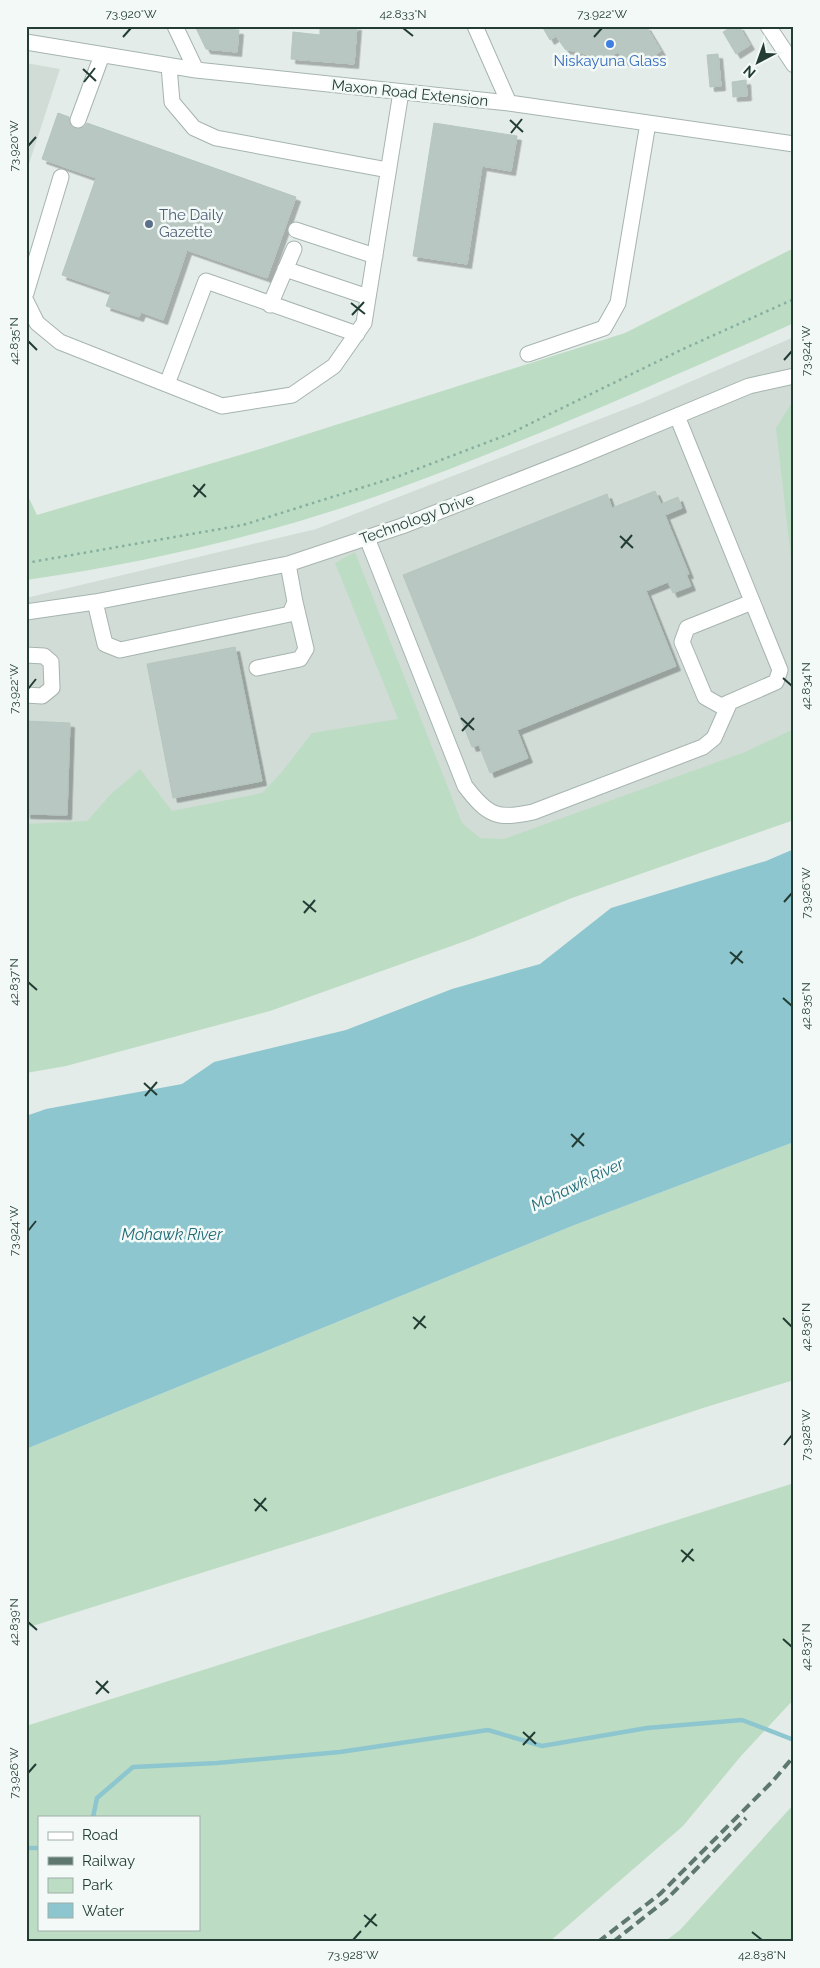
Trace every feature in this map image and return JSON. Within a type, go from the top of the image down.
[{"type":"street","points":[[175,26],[196,70]]},
{"type":"street","points":[[474,26],[510,103]]},
{"type":"street","points":[[768,26],[794,66]]},
{"type":"street","name":"Maxon Road Extension","points":[[26,42],[196,70],[510,103],[794,144]]},
{"type":"street","points":[[78,120],[102,54]]},
{"type":"street","points":[[169,66],[172,102],[194,128],[216,138],[388,170]]},
{"type":"street","points":[[26,300],[37,323],[60,342],[222,406],[292,395],[334,366],[364,323],[401,92]]},
{"type":"street","points":[[528,354],[604,328],[618,303],[648,124]]},
{"type":"street","points":[[26,293],[61,177]]},
{"type":"street","points":[[296,230],[375,256]]},
{"type":"street","points":[[270,305],[294,249]]},
{"type":"street","points":[[285,269],[368,297]]},
{"type":"street","points":[[167,384],[206,281],[357,334]]},
{"type":"street","name":"Technology Drive","points":[[26,612],[95,602],[288,564],[367,538],[578,457],[748,386],[794,376]]},
{"type":"street","points":[[677,416],[780,670],[776,682],[721,706],[705,697],[682,642],[687,628],[752,602]]},
{"type":"street","points":[[367,538],[465,786],[478,803],[498,815],[508,817],[533,812],[703,747],[714,738],[730,702]]},
{"type":"street","points":[[257,668],[300,659],[306,649],[288,564]]},
{"type":"street","points":[[95,602],[106,644],[120,650],[290,614],[296,602]]},
{"type":"street","points":[[26,655],[44,656],[51,662],[52,688],[42,696],[26,695]]},
{"type":"path","points":[[26,563],[243,525],[399,476],[509,434],[683,349],[794,299]]},
{"type":"shaded area","points":[[26,63],[60,69],[26,173]]},
{"type":"shaded area","points":[[794,337],[794,758],[490,854],[26,879],[26,598],[316,529],[641,403]]},
{"type":"green space","points":[[794,248],[794,323],[670,377],[478,458],[338,509],[205,546],[115,565],[26,580],[26,492],[37,515],[260,449],[625,333]]},
{"type":"green space","points":[[794,399],[794,584],[776,428]]},
{"type":"green space","points":[[355,552],[462,823],[480,838],[504,839],[745,752],[794,729],[794,820],[572,898],[471,939],[270,1011],[66,1066],[26,1073],[26,824],[87,821],[110,795],[140,769],[172,811],[262,793],[281,773],[312,733],[398,719],[335,563]]},
{"type":"green space","points":[[794,1142],[794,1380],[703,1408],[328,1533],[26,1628],[26,1449],[572,1226]]},
{"type":"green space","points":[[794,1483],[794,1699],[741,1756],[683,1826],[549,1942],[26,1942],[26,1726]]},
{"type":"green space","points":[[794,1804],[794,1942],[664,1942],[680,1930]]},
{"type":"water","name":"Mohawk River","points":[[794,849],[794,1142],[572,1226],[26,1449],[26,1116],[46,1109],[182,1084],[214,1062],[346,1030],[452,989],[540,964],[611,908],[766,861]]},
{"type":"building","points":[[195,26],[220,26],[221,29],[239,30],[237,52],[206,49]]},
{"type":"building","points":[[320,26],[357,26],[354,64],[291,59],[293,32],[320,35]]},
{"type":"building","name":"Niskayuna Glass","points":[[542,26],[646,26],[661,51],[642,62],[624,61],[618,52],[604,59],[565,49],[556,36],[550,40]]},
{"type":"building","points":[[733,26],[739,26],[750,45],[736,54],[723,32]]},
{"type":"building","points":[[718,54],[721,86],[710,87],[707,55]]},
{"type":"building","points":[[746,80],[747,96],[733,97],[732,82]]},
{"type":"building","points":[[58,113],[69,117],[71,126],[75,129],[84,127],[87,123],[296,197],[267,278],[187,250],[163,320],[141,312],[139,317],[106,306],[111,292],[62,275],[96,178],[42,159]]},
{"type":"building","points":[[434,123],[517,136],[511,171],[482,166],[467,264],[413,256]]},
{"type":"building","points":[[655,491],[661,504],[678,497],[682,508],[665,515],[689,574],[686,574],[691,586],[673,593],[668,582],[646,591],[676,666],[517,730],[528,758],[490,773],[479,745],[472,747],[403,575],[607,494],[612,508]]},
{"type":"building","points":[[235,647],[262,781],[173,798],[147,664]]},
{"type":"building","points":[[26,721],[70,723],[67,815],[26,814]]},
{"type":"waterway","points":[[93,1816],[97,1798],[133,1767],[217,1763],[340,1752],[488,1730],[542,1746],[647,1728],[742,1720],[794,1740]]},
{"type":"waterway","points":[[26,1848],[38,1848]]},
{"type":"railway","points":[[598,1942],[660,1894],[772,1782],[794,1756]]},
{"type":"railway","points":[[613,1942],[666,1900],[746,1818]]},
{"type":"place","name":"Niskayuna Glass","points":[[610,44]]},
{"type":"place","name":"The Daily Gazette","points":[[149,224]]}]
